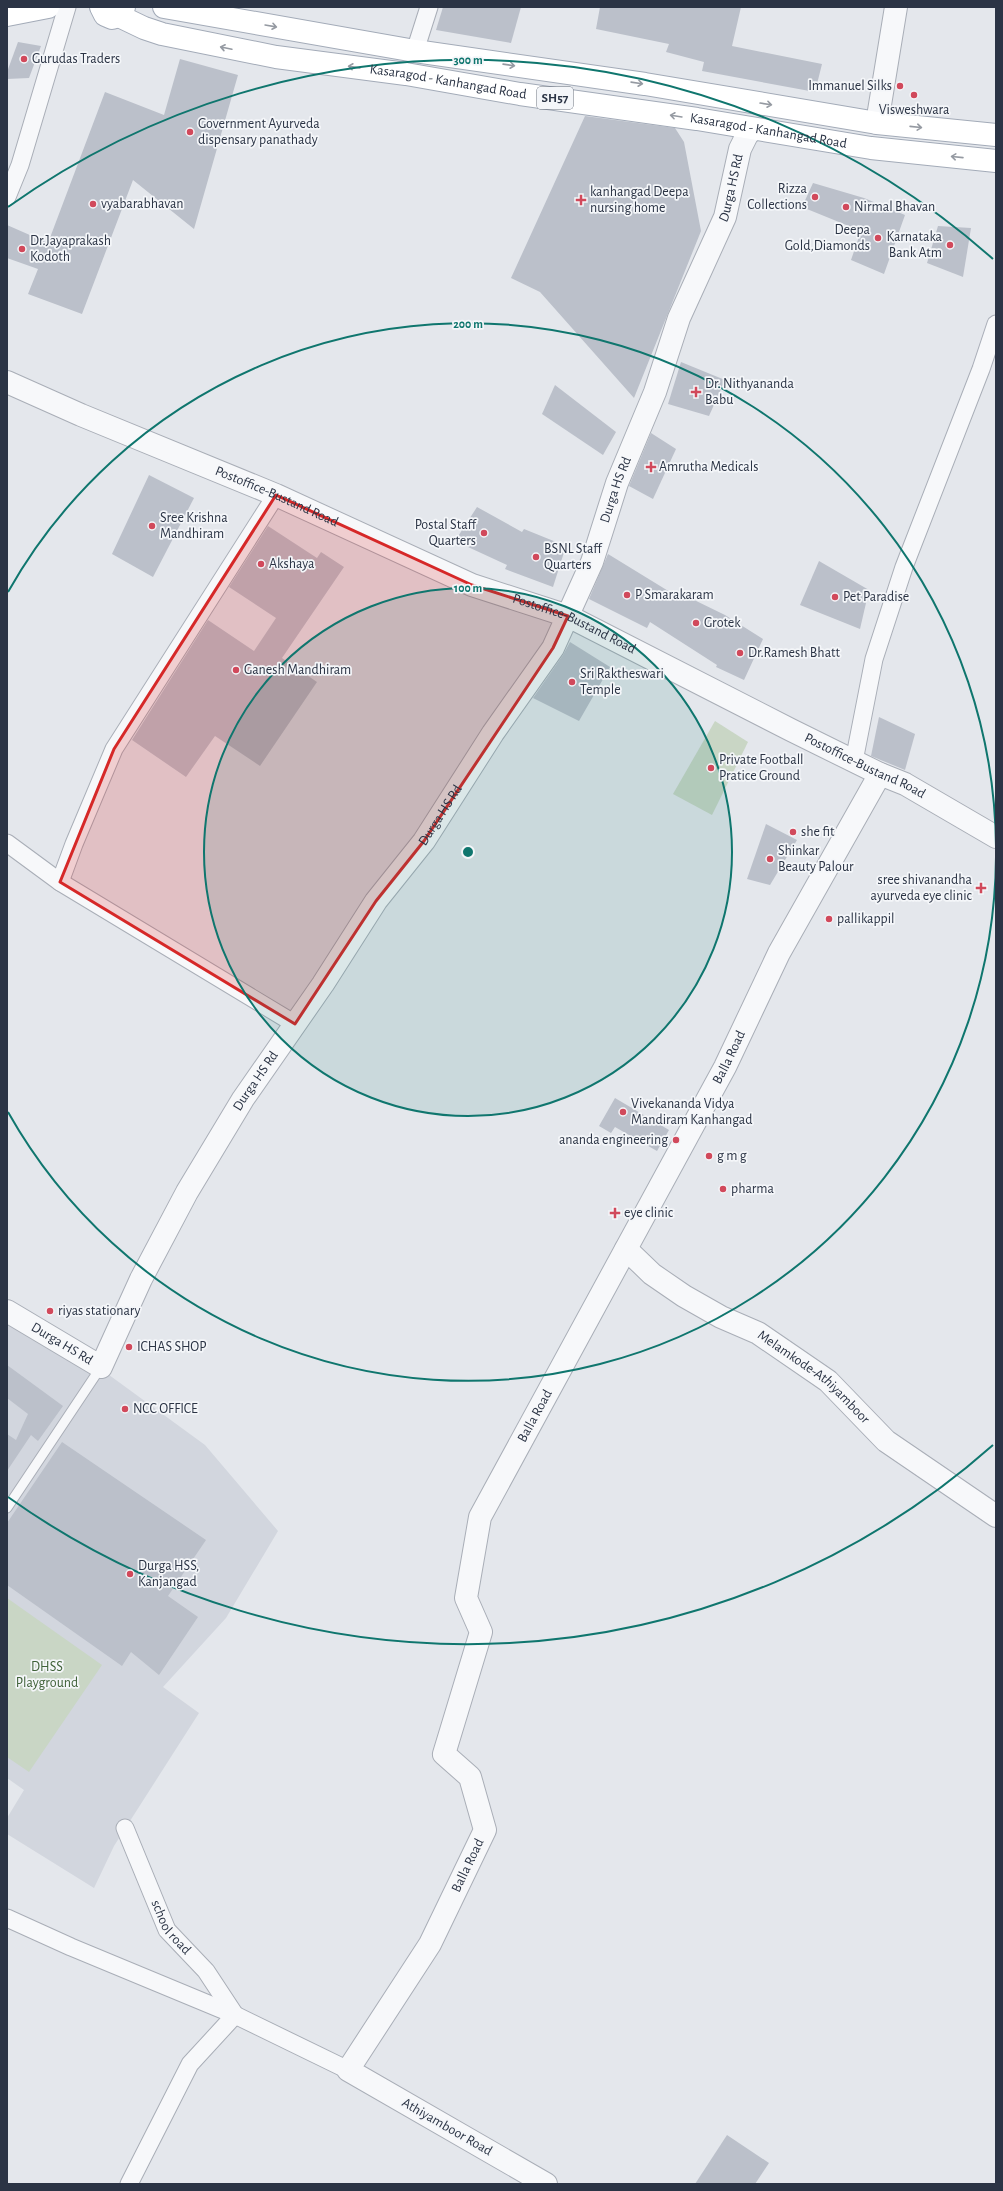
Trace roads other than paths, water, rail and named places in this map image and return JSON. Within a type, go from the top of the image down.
[{"type":"main road","points":[[7,15],[48,7]]},
{"type":"main road","points":[[164,7],[415,51],[653,86],[877,123],[996,136]]},
{"type":"main road","name":"Kasaragod - Kanhangad Road","points":[[107,9],[144,28],[229,49],[406,74],[520,94],[682,116],[871,148],[996,161]]},
{"type":"street","points":[[7,197],[20,165],[67,7]]},
{"type":"street","points":[[415,51],[428,7]]},
{"type":"street","points":[[877,123],[896,7]]},
{"type":"street","name":"Durga HS Rd","points":[[7,1312],[101,1367],[141,1279],[186,1192],[243,1099],[323,984],[376,901],[424,841],[493,733],[552,648],[592,562],[617,483],[654,392],[679,318],[725,217],[740,149],[747,135],[753,129]]},
{"type":"street","points":[[854,761],[874,659],[904,567],[981,369],[996,324]]},
{"type":"street","name":"Postoffice-Bustand Road","points":[[7,382],[81,415],[276,495],[472,585],[568,616],[880,774],[905,784],[996,837]]},
{"type":"street","points":[[60,882],[74,844],[114,749],[276,495]]},
{"type":"street","name":"Balla Road","points":[[348,2070],[430,1944],[486,1830],[470,1777],[444,1754],[481,1632],[466,1598],[480,1517],[725,1066],[779,953],[880,774]]},
{"type":"street","points":[[7,842],[60,882],[295,1024]]},
{"type":"street","name":"Melamkode-Athiyamboor","points":[[626,1249],[652,1274],[684,1296],[721,1317],[758,1333],[828,1382],[886,1441],[996,1516]]},
{"type":"street","name":"school road","points":[[126,1828],[168,1930],[206,1971],[235,2015]]},
{"type":"street","points":[[7,1918],[71,1947],[235,2015],[348,2070]]},
{"type":"street","points":[[129,2184],[190,2064],[235,2015]]},
{"type":"street","name":"Athiyamboor Road","points":[[348,2070],[546,2184]]},
{"type":"lane","points":[[7,1508],[101,1367]]},
{"type":"place","name":"Gurudas Traders","points":[[24,59]]},
{"type":"place","name":"Immanuel Silks","points":[[900,86]]},
{"type":"place","name":"Visweshwara","points":[[914,95]]},
{"type":"place","name":"Government Ayurveda dispensary panathady","points":[[190,132]]},
{"type":"place","name":"Rizza Collections","points":[[815,197]]},
{"type":"place","name":"kanhangad Deepa nursing home","points":[[581,200]]},
{"type":"place","name":"vyabarabhavan","points":[[93,204]]},
{"type":"place","name":"Nirmal Bhavan","points":[[846,207]]},
{"type":"place","name":"Deepa Gold,Diamonds","points":[[878,238]]},
{"type":"place","name":"Karnataka Bank Atm","points":[[950,245]]},
{"type":"place","name":"Dr.Jayaprakash Kodoth","points":[[22,249]]},
{"type":"place","name":"Dr. Nithyananda Babu","points":[[696,392]]},
{"type":"place","name":"Amrutha Medicals","points":[[651,467]]},
{"type":"place","name":"Sree Krishna Mandhiram","points":[[152,526]]},
{"type":"place","name":"Postal Staff Quarters","points":[[484,533]]},
{"type":"place","name":"BSNL Staff Quarters","points":[[536,557]]},
{"type":"place","name":"Akshaya","points":[[261,564]]},
{"type":"place","name":"P Smarakaram","points":[[627,595]]},
{"type":"place","name":"Pet Paradise","points":[[835,597]]},
{"type":"place","name":"Grotek","points":[[696,623]]},
{"type":"place","name":"Dr.Ramesh Bhatt","points":[[740,653]]},
{"type":"place","name":"Ganesh Mandhiram","points":[[236,670]]},
{"type":"place","name":"Sri Raktheswari Temple","points":[[572,682]]},
{"type":"place","name":"Private Football Pratice Ground","points":[[711,768]]},
{"type":"place","name":"she fit","points":[[793,832]]},
{"type":"place","name":"Shinkar Beauty Palour","points":[[770,859]]},
{"type":"place","name":"sree shivanandha ayurveda eye clinic","points":[[981,888]]},
{"type":"place","name":"pallikappil","points":[[829,919]]},
{"type":"place","name":"Vivekananda Vidya Mandiram Kanhangad","points":[[623,1112]]},
{"type":"place","name":"ananda engineering","points":[[676,1140]]},
{"type":"place","name":"g m g","points":[[709,1156]]},
{"type":"place","name":"pharma","points":[[723,1189]]},
{"type":"place","name":"eye clinic","points":[[615,1213]]},
{"type":"place","name":"riyas stationary","points":[[50,1311]]},
{"type":"place","name":"ICHAS SHOP","points":[[129,1347]]},
{"type":"place","name":"NCC OFFICE","points":[[125,1409]]},
{"type":"place","name":"Durga HSS, Kanjangad","points":[[130,1574]]},
{"type":"park label","name":"DHSS Playground","points":[[47,1676]]}]
